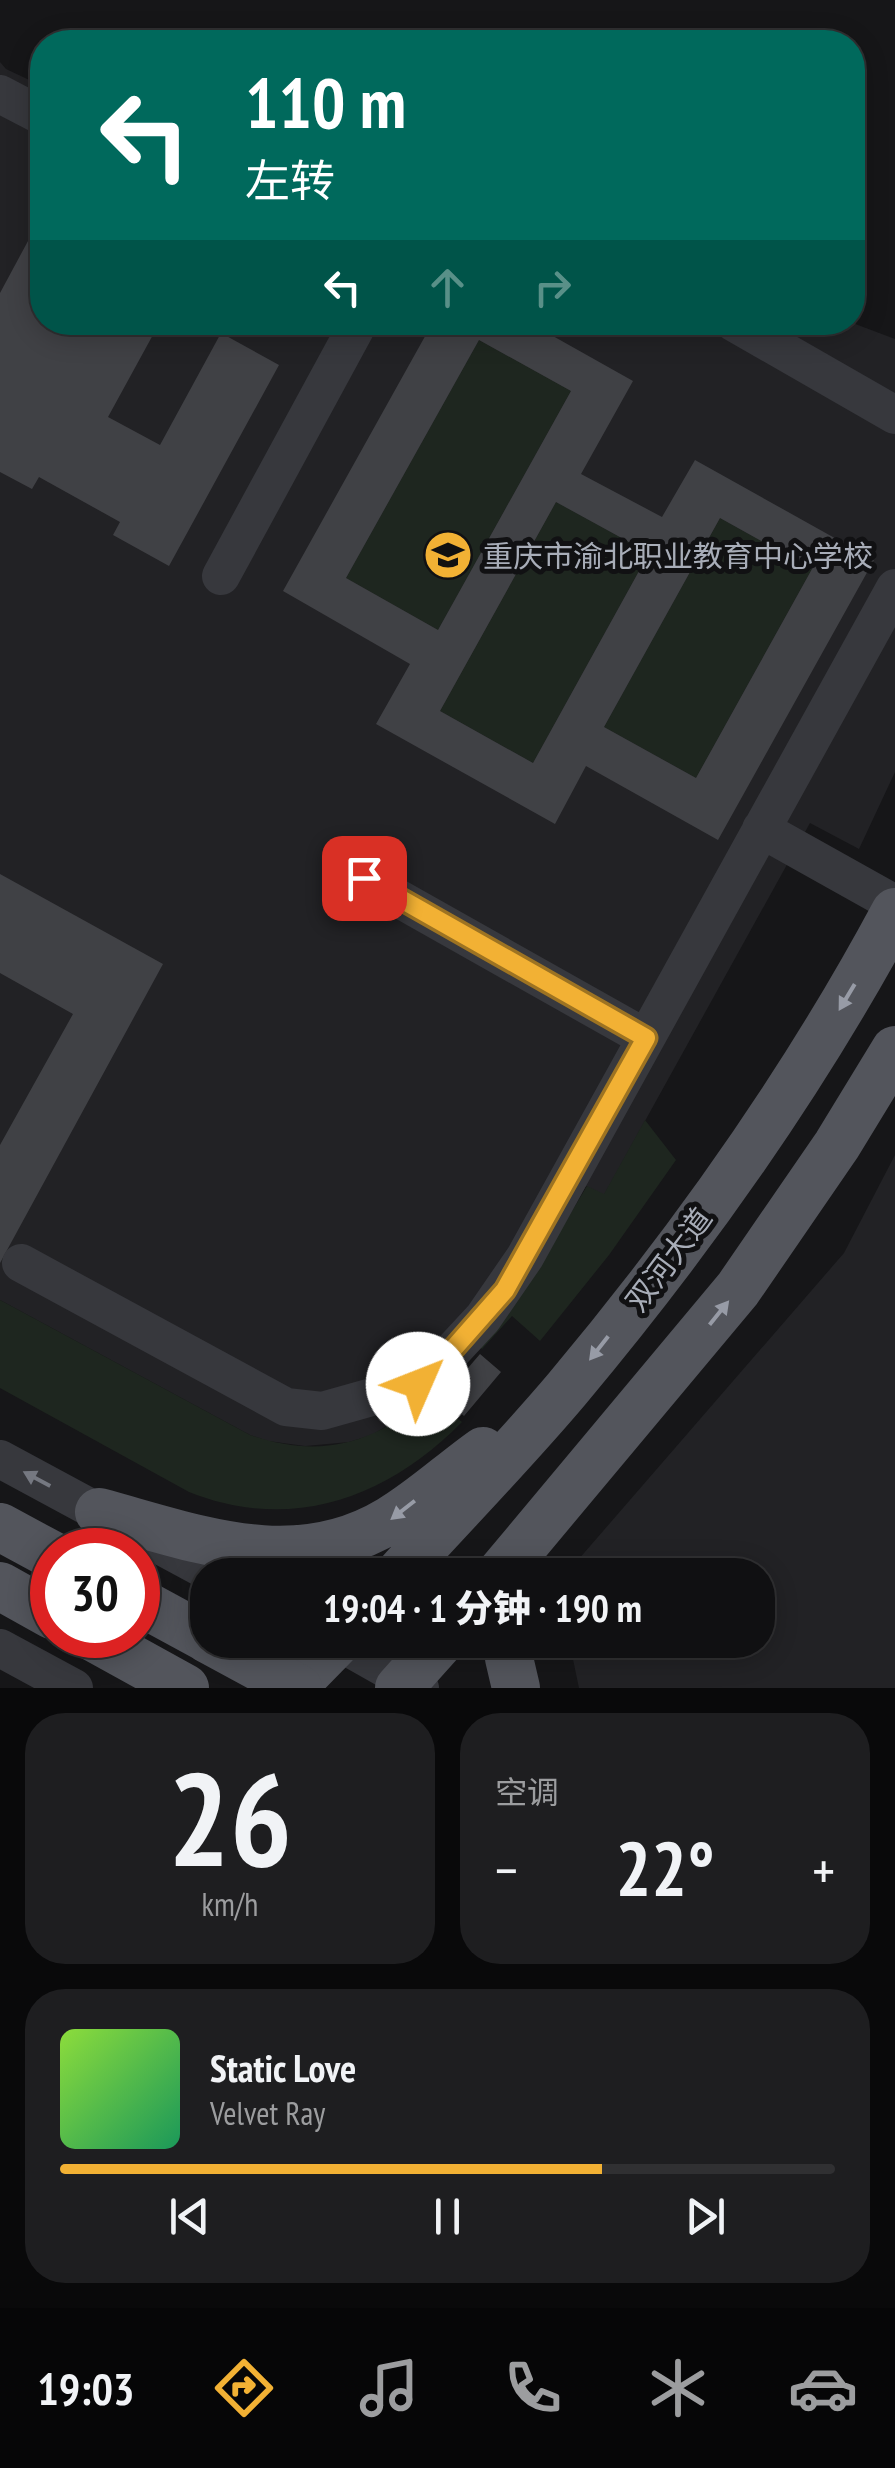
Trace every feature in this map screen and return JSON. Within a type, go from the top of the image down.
[{"type":"main road","name":"双河大道","points":[[413,1558],[566,1390],[673,1255],[780,1108],[895,912]]},
{"type":"main road","points":[[514,1558],[738,1289],[837,1145],[895,1050]]},
{"type":"main road","points":[[99,1512],[233,1548],[288,1551],[333,1544],[389,1521],[566,1390]]},
{"type":"main road","points":[[533,1558],[567,1497]]},
{"type":"main road","points":[[0,1526],[30,1543]]},
{"type":"main road","points":[[0,1586],[30,1603]]},
{"type":"main road","points":[[160,1613],[190,1630]]},
{"type":"main road","points":[[130,1658],[184,1688]]},
{"type":"main road","points":[[241,1658],[295,1688],[321,1658]]},
{"type":"main road","points":[[408,1685],[428,1658]]},
{"type":"main road","points":[[509,1658],[516,1688]]},
{"type":"street","points":[[0,94],[30,110]]},
{"type":"street","points":[[221,576],[352,335]]},
{"type":"street","points":[[756,335],[895,415]]},
{"type":"street","points":[[21,1263],[286,1407],[322,1410],[402,1391],[432,1373],[505,1290],[895,588]]},
{"type":"street","points":[[761,829],[895,904]]},
{"type":"street","points":[[364,878],[646,1038]]},
{"type":"street","points":[[0,1459],[190,1561]]},
{"type":"street","points":[[0,1648],[74,1688]]},
{"type":"street","points":[[365,1658],[408,1685]]},
{"type":"shaded area","name":"重庆市渝北职业教育中心学校","points":[[0,62],[30,80],[30,335],[865,335],[865,328],[895,339],[895,772],[859,849],[810,823],[604,1195],[586,1186],[539,1266],[412,1410],[372,1435],[349,1442],[305,1446],[268,1441],[250,1435],[0,1300]]},
{"type":"shaded area","points":[[479,340],[571,391],[438,630],[346,578]]},
{"type":"shaded area","points":[[556,502],[649,553],[533,763],[440,711]]},
{"type":"shaded area","points":[[720,518],[812,569],[696,778],[604,727]]},
{"type":"shaded area","points":[[645,1120],[676,1160],[609,1255],[540,1341],[512,1316],[482,1349],[475,1343],[539,1266],[587,1186],[604,1194]]},
{"type":"shaded area","points":[[895,1155],[895,1688],[579,1688],[573,1658],[775,1658],[775,1558],[580,1558],[844,1253]]},
{"type":"shaded area","points":[[0,1300],[250,1435],[275,1442],[300,1446],[346,1443],[389,1425],[429,1394],[462,1422],[402,1471],[336,1501],[301,1508],[265,1509],[227,1504],[189,1492],[0,1388]]},
{"type":"building","points":[[30,237],[30,335],[153,335],[108,417],[160,445],[220,335],[279,365],[169,566],[113,535],[120,522],[39,477],[32,489],[0,472],[0,293]]},
{"type":"building","points":[[426,335],[551,335],[633,381],[581,474],[662,517],[695,460],[874,560],[718,840],[586,766],[555,824],[376,724],[410,664],[283,591]],"holes":[[[479,340],[571,391],[438,630],[346,578]],[[556,502],[649,553],[533,763],[440,711]],[[720,518],[812,569],[696,778],[604,727]]]},
{"type":"building","points":[[0,874],[163,964],[0,1263],[0,1145],[73,1014],[0,973]]},
{"type":"building","points":[[480,1354],[501,1372],[464,1416],[443,1397]]},
{"type":"place","name":"重庆市渝北职业教育中心学校","points":[[448,555]]},
{"type":"route","points":[[364,878],[646,1038],[505,1290],[418,1384]]}]
